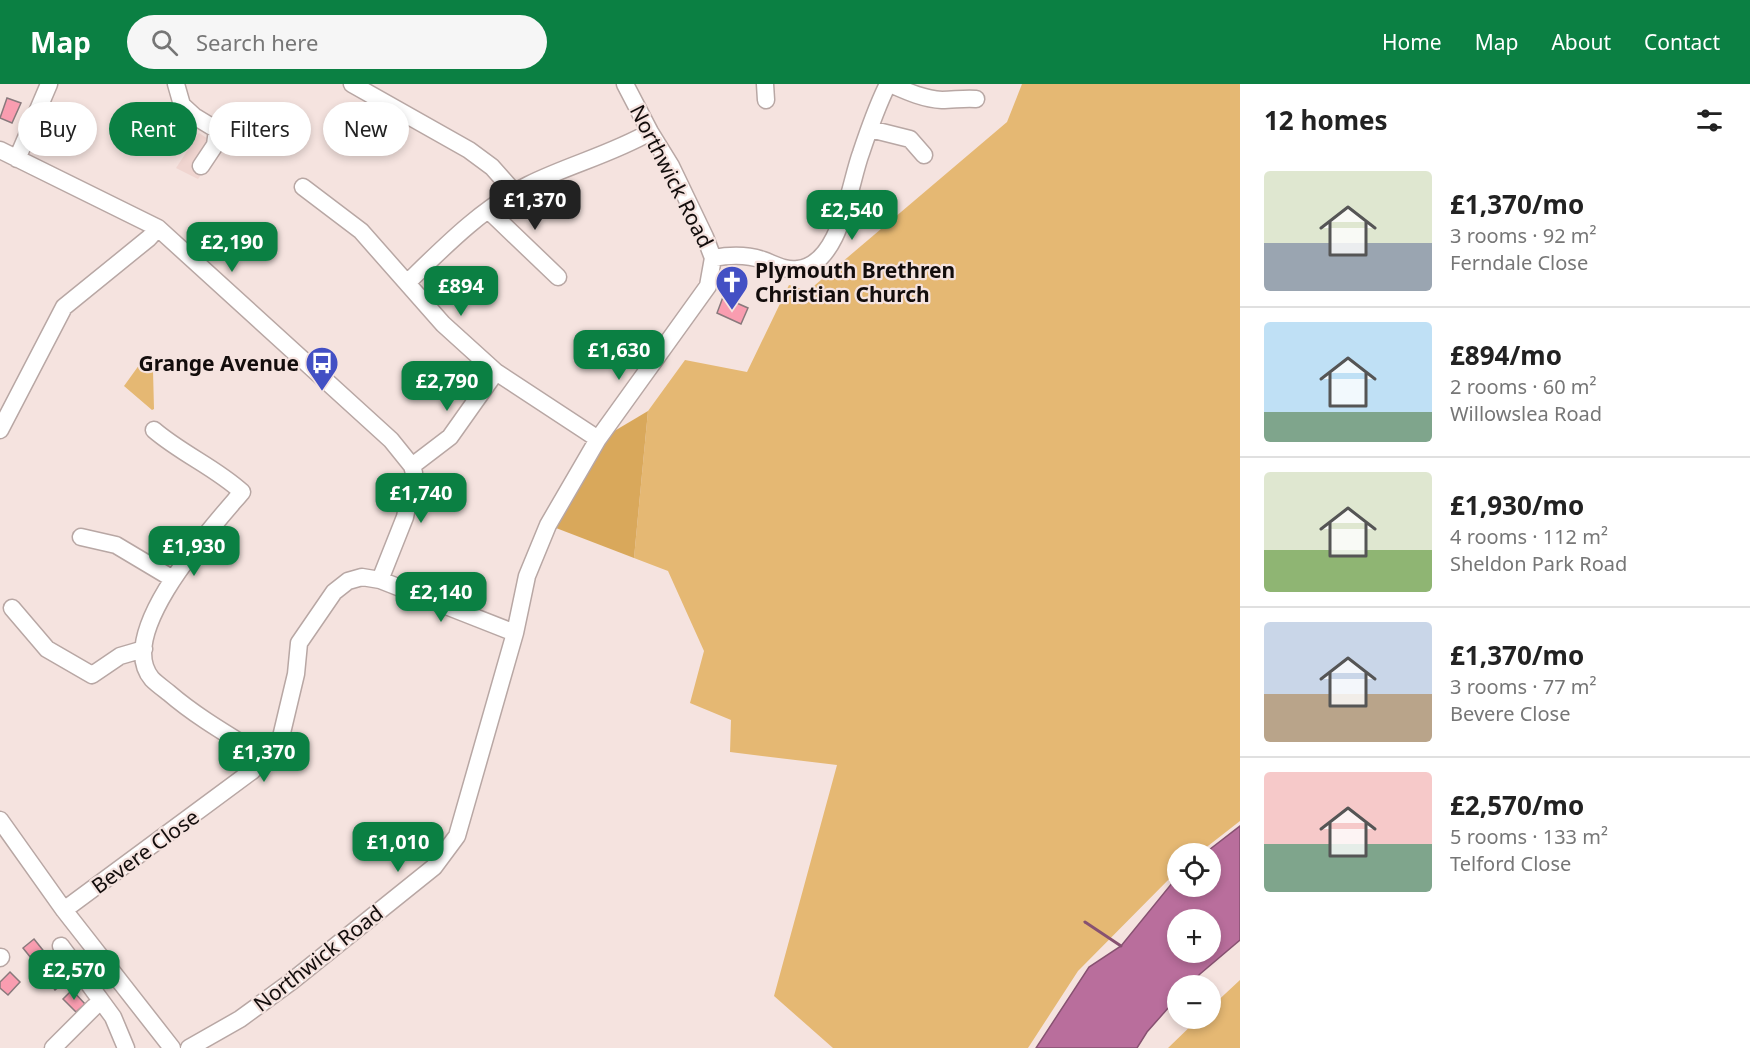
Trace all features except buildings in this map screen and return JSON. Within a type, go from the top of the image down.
[{"type":"street","points":[[16,159],[49,84]]},
{"type":"street","points":[[176,84],[182,105],[194,116],[217,130],[215,145],[201,166]]},
{"type":"street","points":[[352,84],[469,150],[492,167],[514,193]]},
{"type":"street","name":"Northwick Road","points":[[189,1048],[240,1019],[292,981],[434,867],[457,836],[515,633],[527,576],[544,535],[598,439],[708,286],[712,258],[705,237],[671,166],[625,84]]},
{"type":"street","points":[[712,258],[729,255],[743,256],[762,260],[779,268],[798,269],[812,264],[824,254],[834,239],[860,153],[889,84],[915,95],[940,100],[976,99]]},
{"type":"street","points":[[870,129],[910,139],[924,155]]},
{"type":"street","points":[[408,282],[466,226],[514,193],[650,132]]},
{"type":"street","points":[[0,150],[158,228],[391,440],[412,466],[414,473],[405,517],[380,580]]},
{"type":"street","points":[[303,187],[361,231],[443,324],[496,372],[598,439]]},
{"type":"street","points":[[488,210],[558,278]]},
{"type":"street","points":[[0,430],[64,307],[149,238],[158,228]]},
{"type":"street","points":[[412,466],[450,437],[496,372]]},
{"type":"street","points":[[154,430],[179,450],[228,479],[242,492],[182,564],[151,617],[144,650],[144,659],[150,677],[188,710],[264,757]]},
{"type":"street","points":[[81,537],[116,545],[173,579]]},
{"type":"street","name":"Bevere Close","points":[[64,910],[252,771],[281,737],[296,674],[298,643],[333,592],[348,581],[362,577],[380,580],[515,633]]},
{"type":"street","points":[[12,608],[47,649],[92,675],[120,656],[144,650]]},
{"type":"street","points":[[2,828],[172,1048]]},
{"type":"street","points":[[61,946],[114,1017],[126,1048]]},
{"type":"street","points":[[53,1048],[94,1007],[102,1002]]},
{"type":"shaded area","points":[[1022,84],[1240,84],[1240,821],[1212,843],[1167,843],[1167,881],[1078,971],[1028,1048],[833,1048],[774,996],[837,765],[730,752],[731,720],[690,703],[704,651],[668,571],[634,558],[648,411],[685,360],[747,372],[789,285],[808,291],[1007,122]]},
{"type":"shaded area","points":[[199,133],[209,140],[209,156],[212,156],[198,179],[176,168],[184,156],[197,156]]},
{"type":"shaded area","points":[[142,361],[153,370],[154,409],[152,410],[124,386]]},
{"type":"shaded area","points":[[648,411],[634,558],[556,528],[611,433]]},
{"type":"shaded area","points":[[1240,826],[1240,940],[1221,956],[1221,909],[1167,909],[1167,963],[1213,963],[1199,975],[1167,975],[1167,1009],[1147,1032],[1137,1048],[1036,1048],[1089,967],[1121,946],[1167,889],[1167,897],[1221,897],[1221,843],[1218,843]]},
{"type":"shaded area","points":[[1240,980],[1240,1048],[1168,1048],[1188,1029],[1221,1029],[1221,998]]},
{"type":"waterway","points":[[1085,922],[1121,946]]},
{"type":"place","name":"Plymouth Brethren Christian Church","points":[[732,311]]},
{"type":"place","name":"Grange Avenue","points":[[322,392]]}]
